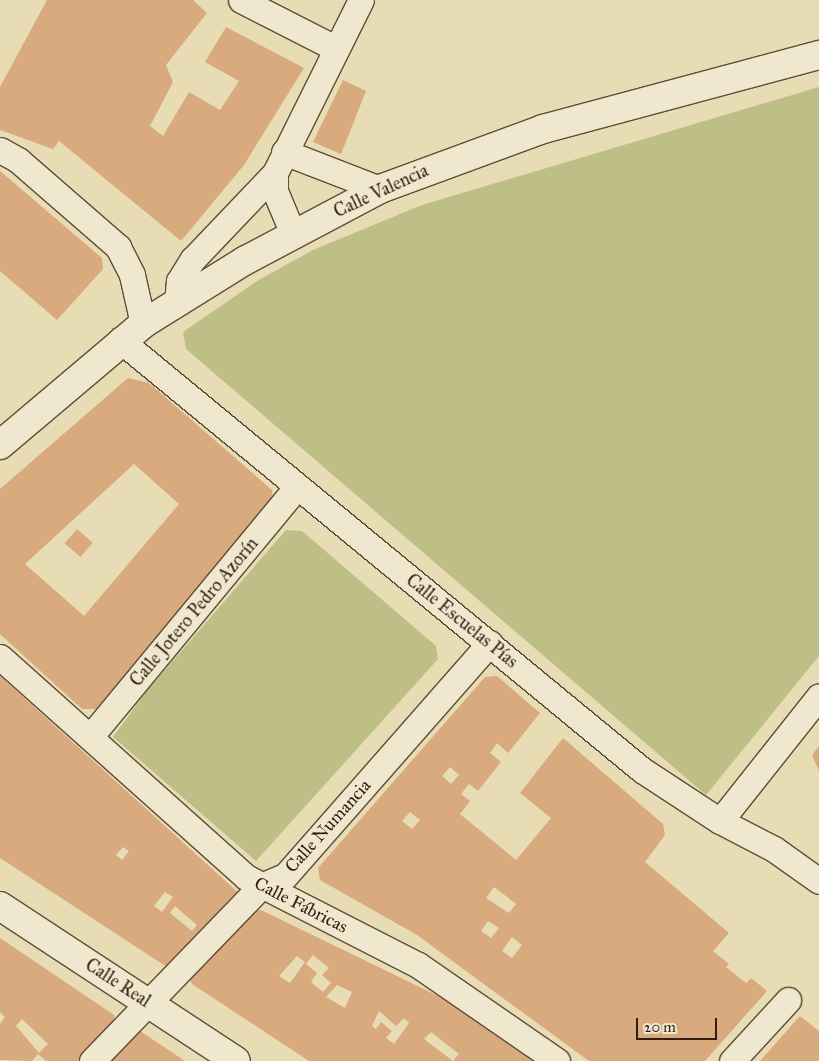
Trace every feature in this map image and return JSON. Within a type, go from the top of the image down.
[{"type":"main road","name":"Calle Valencia","points":[[0,445],[120,340],[142,324],[293,234],[380,189],[543,129],[819,55]]},
{"type":"main road","name":"Calle Real","points":[[0,906],[236,1061]]},
{"type":"street","points":[[241,0],[335,48]]},
{"type":"street","points":[[293,234],[275,191],[280,162],[335,48],[361,0]]},
{"type":"street","points":[[0,150],[18,160],[118,247],[132,275],[142,324]]},
{"type":"street","points":[[280,162],[380,189]]},
{"type":"street","points":[[177,303],[179,281],[193,259],[280,162]]},
{"type":"street","name":"Calle Escuelas Pías","points":[[120,340],[642,770],[720,821],[774,849],[819,881]]},
{"type":"street","name":"Calle Jotero Pedro Azorín","points":[[90,737],[297,487]]},
{"type":"street","name":"Calle Numancia","points":[[92,1061],[261,886],[285,876],[490,643]]},
{"type":"street","name":"Calle Fábricas","points":[[0,657],[261,886],[418,965],[558,1061]]},
{"type":"street","points":[[720,821],[819,696]]},
{"type":"street","points":[[732,1061],[788,1000]]},
{"type":"green space","points":[[819,87],[819,656],[706,795],[186,349],[183,332],[257,281],[313,250],[422,205]]},
{"type":"green space","points":[[286,530],[302,531],[436,646],[438,659],[256,861],[113,737],[146,692]]},
{"type":"building","points":[[47,0],[193,0],[207,13],[166,65],[173,82],[150,126],[163,136],[189,92],[220,110],[239,81],[205,62],[226,27],[304,68],[244,165],[181,241],[59,141],[53,149],[0,130],[0,87]]},
{"type":"building","points":[[343,80],[366,91],[341,154],[313,142]]},
{"type":"building","points":[[0,171],[102,258],[103,269],[57,320],[0,271]]},
{"type":"building","points":[[128,378],[149,383],[272,490],[273,499],[97,709],[82,709],[0,634],[0,489]],"holes":[[[134,464],[179,504],[84,616],[25,564]]]},
{"type":"building","points":[[77,529],[93,543],[80,557],[65,543]]},
{"type":"building","points":[[0,676],[243,897],[170,969],[0,858]],"holes":[[[123,847],[129,851],[122,860],[116,855]],[[165,892],[173,897],[162,912],[154,906]],[[175,906],[197,925],[192,931],[170,913]]]},
{"type":"building","points":[[497,676],[540,713],[508,753],[497,743],[490,753],[501,762],[478,791],[469,784],[461,794],[470,801],[460,814],[516,860],[551,818],[520,793],[563,738],[663,824],[665,835],[645,862],[729,933],[713,951],[729,964],[726,967],[746,983],[751,978],[767,991],[705,1061],[589,1061],[417,935],[320,880],[318,868],[485,677]],"holes":[[[450,767],[459,775],[451,784],[442,776]],[[410,812],[420,820],[412,829],[402,821]],[[494,887],[516,904],[509,913],[486,898]],[[488,921],[499,928],[491,938],[481,931]],[[512,937],[522,945],[512,958],[502,951]]]},
{"type":"building","points":[[819,746],[819,771],[812,755]]},
{"type":"building","points":[[261,910],[463,1008],[535,1061],[453,1061],[309,1061],[192,984],[188,974],[249,911]],"holes":[[[313,955],[329,968],[322,975],[331,983],[323,992],[311,982],[317,973],[306,964]],[[297,956],[305,962],[290,983],[279,976]],[[337,985],[352,992],[345,1008],[326,997]],[[379,1011],[396,1026],[404,1018],[409,1023],[394,1044],[386,1038],[392,1031],[381,1022],[376,1029],[372,1026]],[[431,1032],[459,1054],[453,1061],[424,1039]]]},
{"type":"building","points":[[0,938],[114,1015],[116,1025],[81,1061],[46,1061],[38,1054],[32,1061],[0,1060],[0,1024],[5,1017],[0,1012]],"holes":[[[22,1019],[48,1044],[39,1053],[16,1026]]]},
{"type":"building","points":[[800,1016],[819,1031],[819,1061],[760,1061]]},
{"type":"building","points":[[134,1027],[185,1061],[102,1061]]}]
